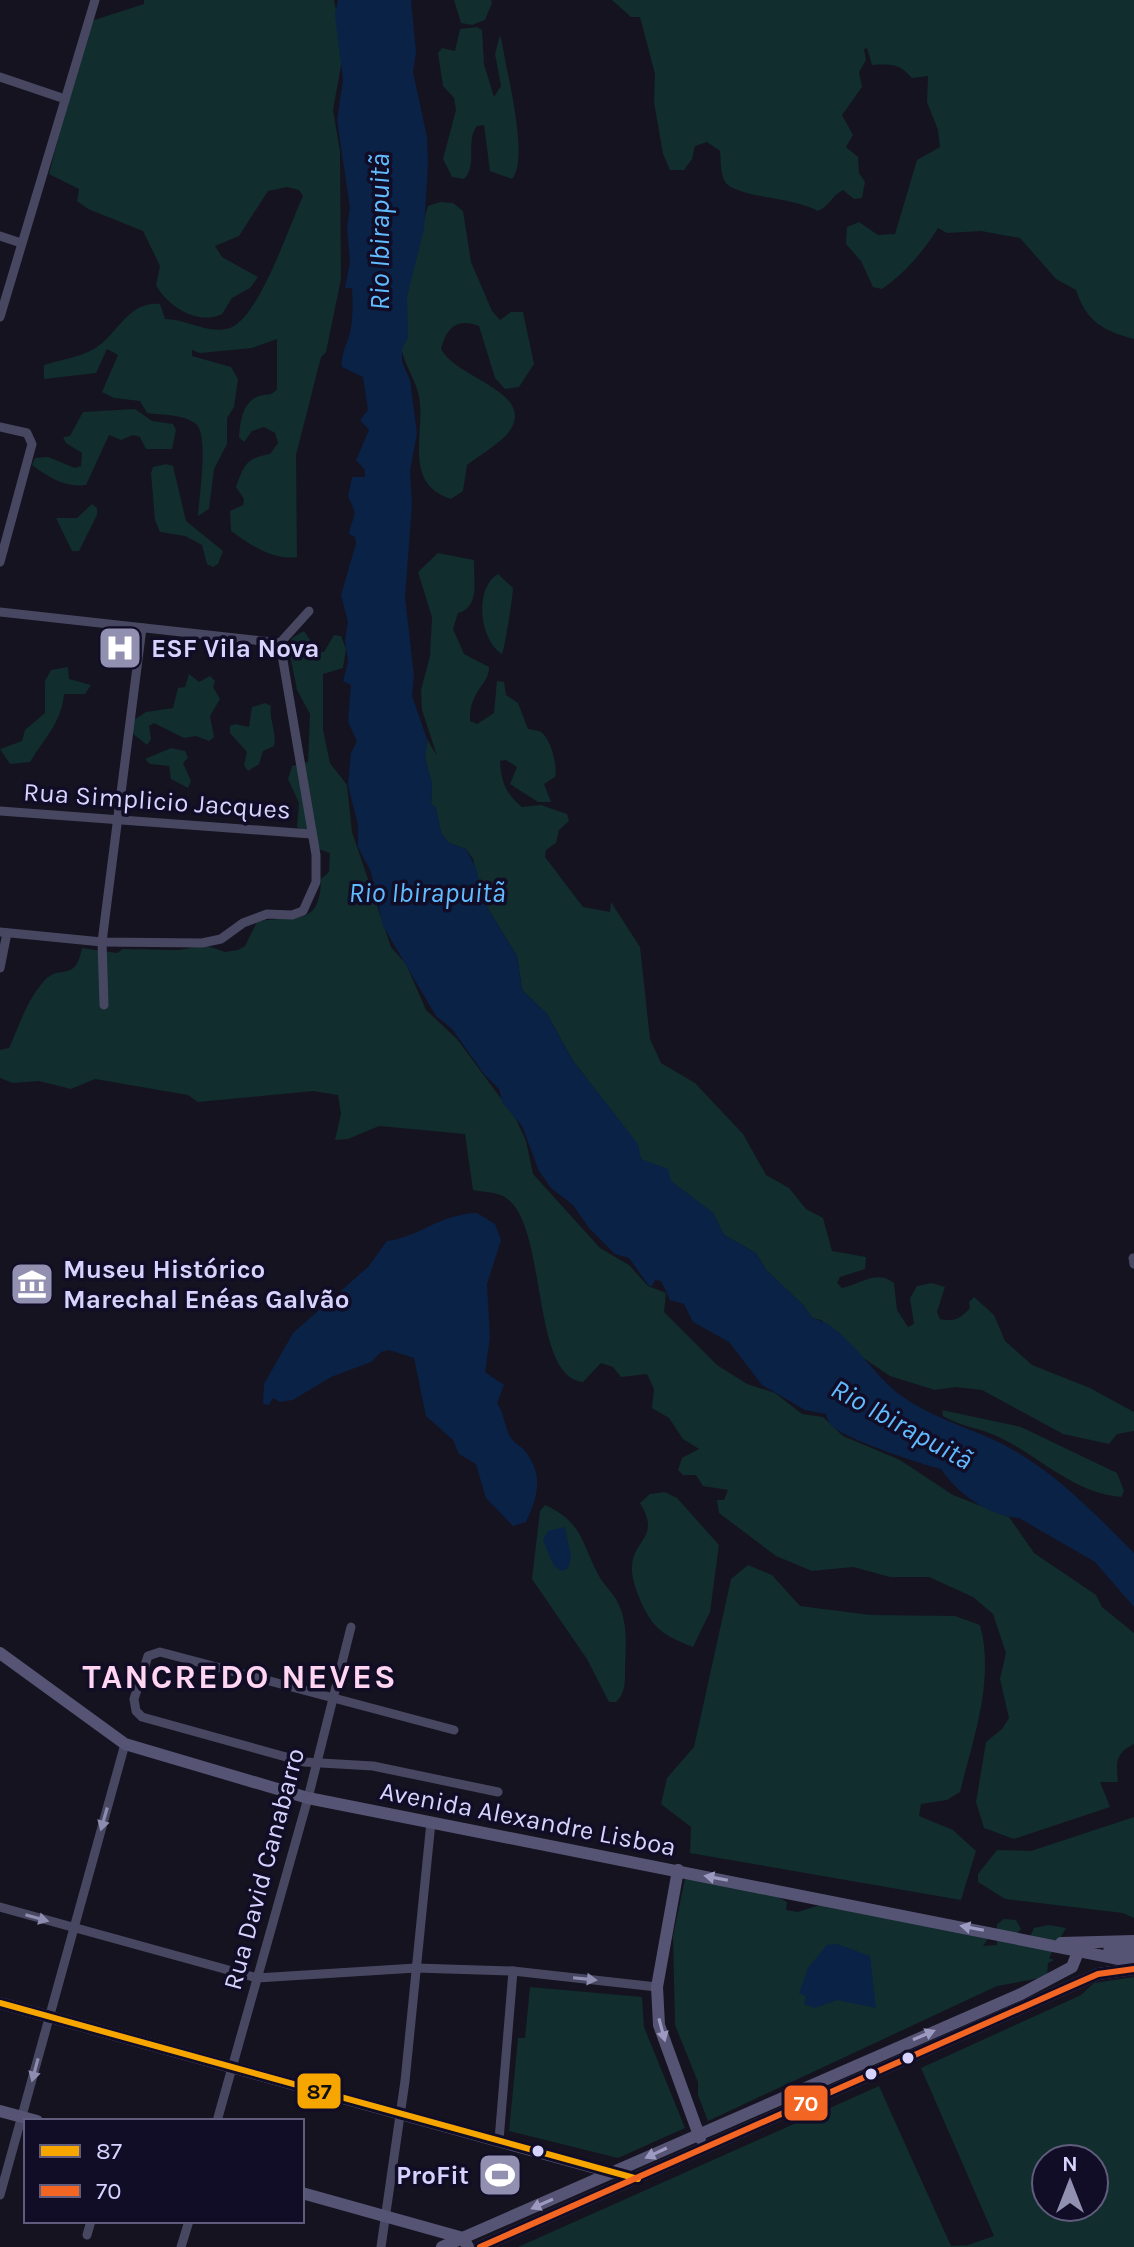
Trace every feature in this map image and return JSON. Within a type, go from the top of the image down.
[{"type":"street","points":[[0,317],[95,0]]},
{"type":"street","points":[[0,77],[65,99]]},
{"type":"street","points":[[0,236],[21,243]]},
{"type":"street","points":[[0,427],[27,433],[32,444],[0,562]]},
{"type":"street","points":[[280,643],[309,611]]},
{"type":"street","points":[[0,612],[280,643]]},
{"type":"street","points":[[104,1005],[102,942],[142,628]]},
{"type":"street","points":[[0,968],[4,932],[102,942],[202,943],[221,939],[243,923],[267,914],[303,911],[310,902],[317,864],[280,643]]},
{"type":"street","name":"Rua Simplicio Jacques","points":[[0,811],[311,834]]},
{"type":"street","name":"Rua David Canabarro","points":[[218,2119],[308,1798],[351,1627]]},
{"type":"street","points":[[454,1730],[160,1652],[153,1652],[144,1665],[134,1699],[136,1711],[142,1717],[276,1755],[316,1762],[373,1766],[498,1792]]},
{"type":"street","name":"Avenida Alexandre Lisboa","points":[[0,1653],[125,1744],[308,1798],[1048,1943],[1078,1952]]},
{"type":"street","points":[[0,2195],[125,1744]]},
{"type":"street","points":[[381,2247],[431,1822]]},
{"type":"street","points":[[678,1870],[657,1987],[659,2025],[704,2148]]},
{"type":"street","points":[[0,1907],[257,1978],[416,1968],[513,1971],[657,1987]]},
{"type":"street","points":[[1048,1943],[1134,1941]]},
{"type":"street","points":[[1078,1952],[1134,1951]]},
{"type":"street","points":[[1078,1952],[1134,1962]]},
{"type":"street","points":[[442,2247],[466,2243],[699,2134],[1021,1994],[1072,1967],[1078,1952]]},
{"type":"street","points":[[480,2247],[1086,1980],[1134,1969]]},
{"type":"street","points":[[499,2140],[513,1971]]},
{"type":"street","points":[[0,2003],[638,2179]]},
{"type":"street","points":[[0,2111],[30,2119]]},
{"type":"street","points":[[304,2194],[466,2243]]},
{"type":"street","points":[[87,2235],[90,2223]]},
{"type":"street","points":[[181,2247],[188,2223]]},
{"type":"green space","points":[[144,0],[334,0],[344,49],[333,110],[340,151],[341,279],[326,352],[321,357],[296,455],[297,557],[271,554],[231,531],[230,511],[243,505],[244,499],[236,487],[244,468],[251,460],[270,454],[278,443],[275,433],[264,427],[252,431],[244,442],[239,437],[243,414],[249,403],[277,389],[277,339],[252,348],[200,353],[192,350],[192,356],[231,367],[238,379],[234,407],[227,418],[227,444],[214,469],[209,509],[198,516],[203,453],[200,430],[196,424],[179,417],[147,413],[140,401],[114,398],[102,392],[118,355],[107,349],[96,373],[44,379],[44,365],[94,349],[131,313],[149,305],[160,304],[165,319],[213,330],[230,328],[241,321],[262,290],[303,196],[299,190],[287,187],[268,191],[239,236],[215,246],[222,257],[258,277],[250,288],[232,298],[222,314],[203,317],[193,316],[175,307],[161,293],[156,285],[160,266],[143,231],[88,209],[77,201],[79,189],[49,174],[88,22],[144,4]]},
{"type":"green space","points":[[454,0],[491,0],[492,3],[485,20],[472,25],[461,23]]},
{"type":"green space","points":[[612,0],[1134,0],[1134,339],[1097,323],[1085,310],[1076,290],[1056,279],[1020,238],[981,231],[947,233],[938,228],[920,254],[899,276],[882,289],[873,287],[861,261],[846,244],[847,227],[859,222],[878,235],[895,234],[917,160],[940,147],[938,130],[927,102],[928,76],[912,78],[895,66],[872,65],[867,48],[864,49],[866,60],[859,72],[862,87],[842,115],[853,135],[846,147],[858,157],[859,173],[865,182],[862,198],[854,199],[843,190],[818,211],[808,206],[742,192],[726,183],[720,151],[707,142],[695,146],[692,159],[684,170],[670,170],[663,154],[654,102],[655,74],[640,17],[631,17]]},
{"type":"green space","points":[[477,27],[482,30],[484,64],[494,97],[501,86],[495,54],[500,35],[502,42],[518,134],[517,168],[512,179],[490,171],[484,125],[477,126],[474,132],[470,167],[464,179],[452,177],[443,159],[456,110],[454,98],[443,86],[438,53],[442,48],[455,51],[460,29]]},
{"type":"green space","points":[[440,202],[453,203],[463,211],[471,262],[492,311],[500,320],[511,312],[523,312],[534,364],[519,387],[505,389],[495,378],[479,326],[459,324],[446,335],[441,349],[449,359],[502,395],[515,416],[507,434],[467,465],[463,491],[451,499],[427,483],[422,472],[419,459],[419,396],[403,354],[400,331],[408,276],[418,238],[428,206]]},
{"type":"green space","points":[[135,409],[152,421],[173,424],[176,430],[172,449],[146,449],[140,437],[133,435],[121,440],[109,435],[86,485],[64,483],[32,465],[35,458],[48,457],[75,468],[81,466],[82,453],[66,443],[63,437],[70,436],[83,412]]},
{"type":"green space","points":[[173,466],[186,521],[223,551],[218,564],[213,567],[207,564],[202,545],[185,536],[160,532],[155,520],[151,473],[153,467]]},
{"type":"green space","points":[[92,504],[97,508],[97,515],[79,551],[72,551],[56,518],[77,518]]},
{"type":"green space","points":[[438,553],[474,560],[473,598],[465,610],[458,613],[453,629],[464,654],[489,667],[473,702],[470,721],[477,724],[494,713],[497,681],[504,682],[506,695],[518,703],[528,729],[541,732],[548,741],[553,753],[555,777],[544,784],[551,802],[538,802],[510,784],[517,767],[506,760],[500,761],[503,781],[508,792],[522,807],[541,805],[567,814],[569,821],[559,830],[556,843],[546,850],[545,857],[583,907],[610,912],[611,902],[640,947],[650,1039],[661,1063],[695,1083],[743,1134],[766,1175],[789,1188],[806,1209],[823,1218],[832,1251],[866,1257],[865,1269],[840,1277],[837,1283],[842,1288],[875,1277],[888,1279],[894,1283],[897,1310],[908,1327],[914,1324],[910,1298],[917,1286],[932,1283],[945,1287],[937,1312],[940,1319],[960,1317],[970,1308],[969,1302],[974,1297],[994,1315],[1005,1341],[1032,1365],[1090,1388],[1134,1412],[1134,1431],[1117,1434],[1109,1444],[1063,1434],[982,1390],[955,1387],[935,1390],[890,1376],[859,1355],[821,1320],[812,1318],[803,1305],[766,1270],[756,1253],[724,1235],[713,1213],[641,1159],[622,1124],[573,1061],[547,1014],[522,990],[517,956],[482,899],[473,859],[466,849],[449,843],[441,833],[436,808],[431,804],[432,784],[425,758],[427,739],[437,756],[422,710],[421,690],[430,656],[432,617],[418,572]]},
{"type":"green space","points":[[498,574],[513,588],[502,654],[489,638],[482,615],[485,591]]},
{"type":"green space","points":[[304,631],[318,652],[324,652],[334,635],[341,636],[346,649],[343,668],[323,674],[323,730],[330,763],[347,785],[352,832],[391,947],[406,964],[426,1010],[457,1039],[516,1119],[526,1141],[533,1174],[600,1248],[629,1265],[648,1286],[666,1293],[664,1312],[717,1365],[747,1384],[775,1393],[802,1414],[823,1417],[843,1436],[900,1460],[953,1495],[1009,1517],[1034,1553],[1096,1595],[1102,1607],[1134,1633],[1134,1744],[1123,1751],[1118,1759],[1118,1782],[1100,1782],[1110,1807],[1014,1839],[984,1828],[976,1802],[986,1742],[1002,1729],[1009,1718],[1000,1679],[1006,1653],[993,1614],[973,1597],[929,1577],[890,1577],[853,1567],[812,1571],[776,1556],[719,1513],[717,1500],[724,1500],[728,1490],[703,1486],[696,1475],[683,1475],[678,1470],[682,1458],[699,1449],[683,1439],[669,1418],[652,1408],[654,1389],[647,1374],[621,1377],[613,1367],[601,1363],[583,1382],[566,1374],[554,1354],[527,1234],[517,1210],[503,1196],[473,1190],[465,1134],[379,1126],[348,1139],[335,1140],[341,1114],[338,1095],[313,1091],[198,1102],[188,1095],[95,1079],[71,1089],[39,1081],[13,1083],[0,1078],[0,1050],[9,1048],[33,996],[50,976],[71,970],[82,948],[117,953],[123,949],[179,950],[205,945],[225,952],[238,950],[245,946],[257,922],[302,917],[316,906],[321,879],[329,872],[330,853],[310,846],[309,833],[297,827],[299,803],[288,779],[292,766],[308,762],[310,714],[297,690],[289,650],[292,638]]},
{"type":"green space","points":[[68,667],[69,679],[91,685],[85,694],[64,694],[56,722],[30,762],[10,764],[0,749],[22,741],[25,730],[45,713],[45,681],[51,670]]},
{"type":"green space","points":[[189,674],[199,682],[210,676],[215,681],[213,687],[220,699],[210,716],[214,737],[209,741],[196,736],[184,738],[154,723],[149,726],[151,739],[147,745],[132,733],[134,720],[146,712],[173,708],[178,688],[185,687]]},
{"type":"green space","points":[[265,703],[271,706],[274,746],[263,751],[259,764],[248,771],[244,765],[247,752],[230,733],[230,726],[249,727],[252,707]]},
{"type":"green space","points":[[171,748],[185,751],[188,758],[183,763],[191,781],[188,788],[171,779],[169,766],[150,764],[145,759]]},
{"type":"green space","points":[[942,1410],[1021,1427],[1117,1473],[1124,1491],[1121,1497],[1088,1489],[1001,1438],[943,1416]]},
{"type":"green space","points":[[665,1492],[677,1498],[719,1545],[710,1612],[693,1647],[655,1625],[633,1580],[634,1557],[645,1537],[648,1523],[640,1503],[650,1494]]},
{"type":"green space","points":[[545,1505],[567,1519],[580,1535],[599,1576],[621,1609],[626,1633],[625,1681],[622,1695],[616,1702],[609,1702],[587,1659],[532,1579],[540,1511]]},
{"type":"green space","points":[[748,1565],[772,1575],[800,1606],[870,1615],[955,1616],[980,1625],[984,1646],[984,1688],[960,1792],[947,1800],[921,1804],[919,1816],[953,1830],[976,1851],[961,1900],[690,1853],[691,1827],[661,1804],[667,1778],[694,1747],[731,1579]]},
{"type":"green space","points":[[1134,1817],[1134,1918],[1123,1913],[1005,1899],[978,1882],[978,1874],[997,1850],[1031,1851]]},
{"type":"green space","points":[[701,1878],[769,1892],[787,1902],[786,1910],[798,1912],[823,1904],[992,1933],[983,1946],[997,1945],[997,1924],[1004,1919],[1016,1920],[1021,1929],[1016,1936],[1030,1937],[1034,1928],[1049,1925],[1066,1928],[1049,1958],[1054,1960],[1048,1963],[1047,1977],[997,1986],[708,2121],[698,2095],[698,2082],[675,2025],[673,1936],[685,1879]]},
{"type":"green space","points":[[1134,1977],[1134,2247],[518,2247],[879,2086],[951,2246],[968,2245],[994,2236],[921,2068],[1081,1995],[1094,1983]]},
{"type":"green space","points":[[530,1987],[642,1997],[644,2027],[685,2128],[618,2158],[509,2131],[518,2038],[525,2038]]},
{"type":"water","name":"Rio Ibirapuitã","points":[[338,0],[411,0],[416,52],[413,72],[427,137],[428,163],[424,229],[407,296],[408,337],[402,349],[402,362],[410,380],[417,433],[410,471],[412,504],[405,597],[414,676],[412,696],[427,739],[425,758],[432,784],[431,804],[436,808],[441,833],[449,843],[466,849],[477,870],[482,899],[517,956],[522,990],[547,1014],[573,1061],[638,1144],[641,1159],[668,1169],[671,1181],[713,1213],[724,1235],[756,1253],[766,1270],[803,1305],[812,1318],[836,1330],[892,1389],[933,1414],[1007,1446],[1047,1472],[1083,1503],[1134,1553],[1134,1607],[1095,1562],[1019,1518],[996,1513],[974,1502],[941,1469],[850,1437],[831,1425],[826,1414],[805,1410],[762,1385],[729,1342],[693,1322],[684,1304],[670,1300],[661,1281],[655,1280],[649,1286],[629,1258],[615,1254],[589,1228],[573,1205],[551,1188],[539,1171],[522,1126],[502,1102],[499,1089],[484,1074],[452,1029],[436,1016],[383,926],[371,872],[358,847],[358,825],[348,785],[351,753],[357,741],[348,722],[351,685],[343,681],[348,662],[345,640],[348,622],[341,595],[356,543],[355,537],[349,534],[354,513],[348,497],[352,477],[365,477],[365,470],[356,460],[369,430],[360,420],[368,410],[363,377],[342,367],[353,303],[352,288],[345,288],[350,262],[347,228],[350,208],[337,120],[343,80],[335,15]]},
{"type":"water","points":[[477,1213],[495,1224],[501,1240],[487,1284],[490,1337],[485,1372],[504,1385],[497,1403],[512,1440],[525,1451],[537,1477],[534,1503],[526,1522],[513,1526],[486,1498],[476,1464],[459,1454],[453,1440],[426,1416],[414,1358],[389,1350],[381,1352],[371,1362],[331,1377],[293,1400],[280,1402],[273,1398],[269,1405],[263,1404],[264,1384],[293,1333],[368,1267],[387,1241],[410,1235],[440,1221]]},
{"type":"water","points":[[565,1527],[571,1557],[568,1568],[562,1571],[554,1566],[543,1540],[548,1531]]},
{"type":"water","points":[[837,1944],[870,1956],[876,2008],[837,2000],[815,2008],[804,2004],[806,1996],[799,1993],[808,1968],[827,1945]]},
{"type":"transit line","name":"70","points":[[480,2247],[1098,1974],[1134,1969]]},
{"type":"transit line","name":"87","points":[[0,2003],[638,2179]]},
{"type":"place","name":"ESF Vila Nova","points":[[120,648]]},
{"type":"place","name":"Museu Histórico Marechal Enéas Galvão","points":[[32,1284]]},
{"type":"place","name":"ProFit","points":[[500,2175]]},
{"type":"district","name":"TANCREDO NEVES","points":[[240,1677]]}]
